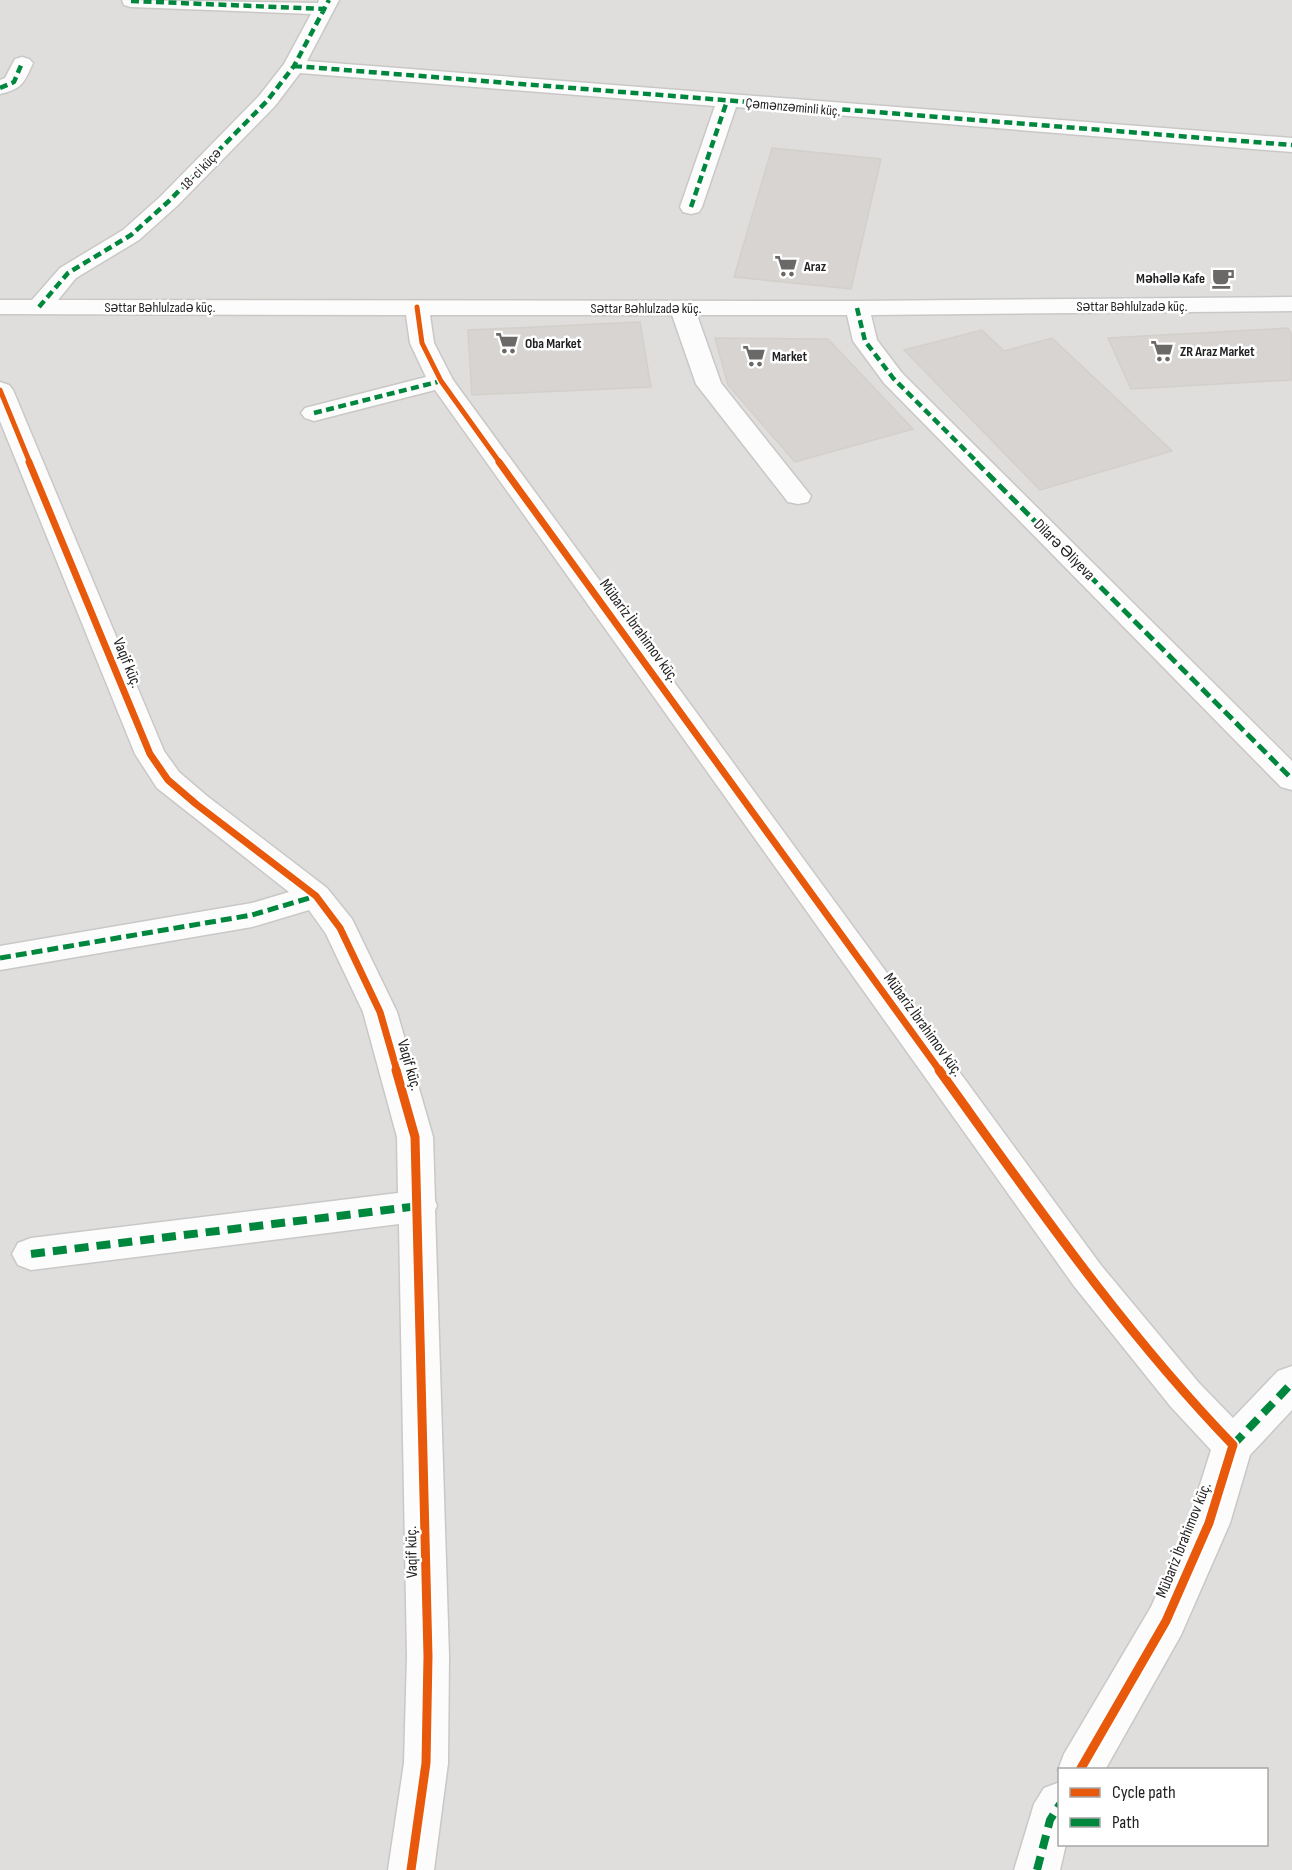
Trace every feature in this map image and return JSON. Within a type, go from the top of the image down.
[{"type":"street","points":[[131,1],[328,4]]},
{"type":"street","name":"18-ci küçə","points":[[39,307],[68,273],[131,235],[169,201],[267,100],[294,66],[328,4]]},
{"type":"street","points":[[0,88],[14,82],[22,63]]},
{"type":"street","name":"Çəmənzəminli küç.","points":[[294,66],[1292,145]]},
{"type":"street","points":[[691,207],[727,101]]},
{"type":"street","name":"Səttar Bəhlulzadə küç.","points":[[0,307],[857,308],[1292,304]]},
{"type":"street","name":"Mübariz İbrahimov küç.","points":[[417,307],[422,343],[441,381],[1087,1275],[1185,1395],[1233,1445],[1209,1523],[1166,1621],[1081,1768]]},
{"type":"street","points":[[682,308],[709,384],[798,496]]},
{"type":"street","name":"Dilarə Əliyeva","points":[[857,308],[865,341],[893,378],[1292,779]]},
{"type":"street","points":[[314,413],[441,381]]},
{"type":"street","name":"Vaqif küç.","points":[[0,390],[150,754],[168,780],[196,804],[316,896],[340,928],[380,1012],[415,1137],[419,1206],[428,1656],[426,1763],[411,1870]]},
{"type":"street","points":[[0,958],[252,915],[316,896]]},
{"type":"street","points":[[31,1254],[419,1206]]},
{"type":"street","points":[[1233,1445],[1292,1383]]},
{"type":"street","points":[[1036,1870],[1050,1820],[1058,1806]]},
{"type":"shaded area","points":[[0,0],[1292,0],[1292,1870],[0,1870]]},
{"type":"building","points":[[772,148],[881,159],[851,289],[734,277]]},
{"type":"building","points":[[640,322],[651,387],[472,395],[468,330]]},
{"type":"building","points":[[1288,328],[1292,336],[1292,380],[1131,389],[1108,338]]},
{"type":"building","points":[[982,330],[1004,351],[1052,338],[1172,451],[1040,490],[904,350]]},
{"type":"building","points":[[715,338],[828,339],[913,429],[795,462],[728,385]]},
{"type":"marked path","points":[[39,307],[68,273],[131,235],[169,201],[267,101],[294,66],[329,0]]},
{"type":"marked path","points":[[131,1],[326,9]]},
{"type":"marked path","points":[[0,88],[14,82],[22,63]]},
{"type":"marked path","points":[[294,66],[1292,145]]},
{"type":"marked path","points":[[691,207],[727,101]]},
{"type":"marked path","points":[[857,308],[865,341],[893,378],[1292,779]]},
{"type":"marked path","points":[[314,413],[441,381]]},
{"type":"marked path","points":[[0,958],[252,915],[316,896]]},
{"type":"marked path","points":[[31,1254],[419,1206]]},
{"type":"marked path","points":[[1233,1445],[1292,1383]]},
{"type":"marked path","points":[[1037,1870],[1050,1820],[1058,1807]]},
{"type":"cycle path","points":[[417,307],[422,343],[441,381],[1087,1275],[1185,1395],[1233,1445],[1209,1523],[1166,1621],[1081,1768]]},
{"type":"cycle path","points":[[0,390],[150,754],[168,780],[196,804],[316,896],[340,928],[380,1012],[415,1137],[428,1656],[426,1763],[411,1870]]},
{"type":"place","name":"Araz","points":[[786,266]]},
{"type":"place","name":"Məhəllə Kafe","points":[[1223,278]]},
{"type":"place","name":"Oba Market","points":[[507,343]]},
{"type":"place","name":"ZR Araz Market","points":[[1162,351]]},
{"type":"place","name":"Market","points":[[754,356]]}]
